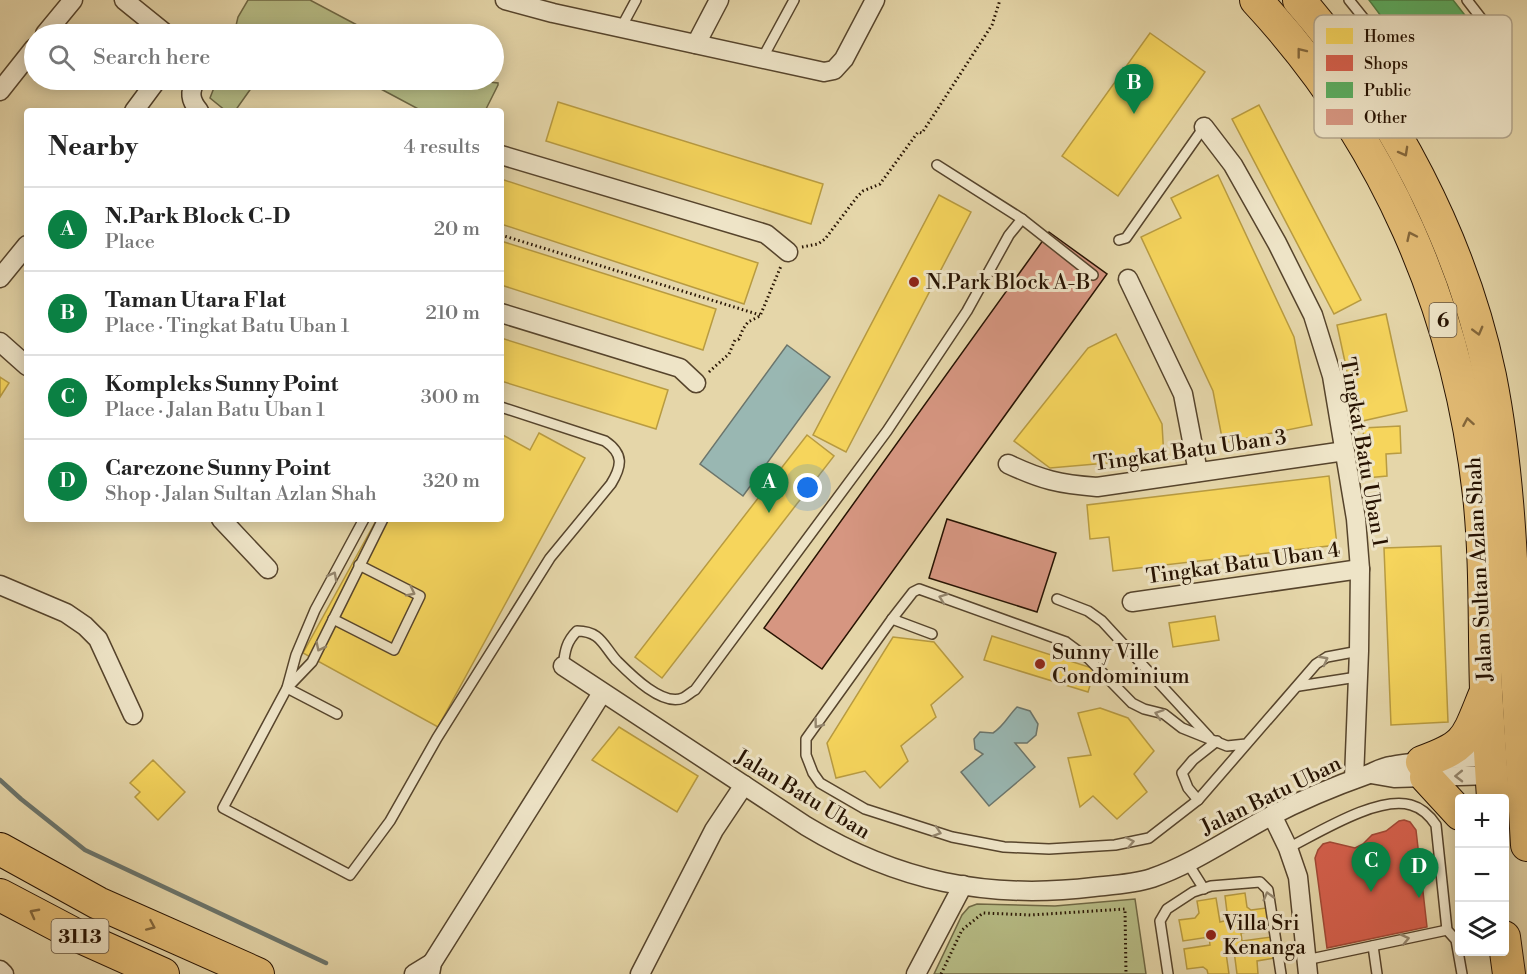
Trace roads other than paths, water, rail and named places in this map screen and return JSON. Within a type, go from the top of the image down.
[{"type":"highway","name":"Jalan Sultan Azlan Shah","points":[[1257,0],[1314,69]]},
{"type":"highway","name":"Jalan Sultan Azlan Shah","points":[[1299,0],[1314,19]]},
{"type":"highway","name":"Jalan Sultan Azlan Shah","points":[[1358,138],[1391,194],[1415,244],[1446,328],[1468,420],[1479,497],[1486,690],[1492,777]]},
{"type":"highway","name":"Jalan Sultan Azlan Shah","points":[[1396,138],[1424,189],[1456,261],[1473,313],[1497,416],[1509,522],[1520,571],[1527,845]]},
{"type":"highway","points":[[1455,808],[1424,770],[1458,746],[1471,729],[1486,690]]},
{"type":"highway","name":"3113","points":[[0,849],[98,903],[258,974]]},
{"type":"highway","name":"3113","points":[[0,895],[76,935],[163,974]]},
{"type":"highway","points":[[1507,956],[1509,974]]},
{"type":"street","points":[[53,24],[73,0]]},
{"type":"street","points":[[124,0],[154,24]]},
{"type":"street","points":[[506,0],[556,6],[622,26],[814,70],[834,70],[844,59],[875,0]]},
{"type":"street","points":[[696,44],[719,0]]},
{"type":"street","points":[[0,91],[24,61]]},
{"type":"street","points":[[136,108],[150,90]]},
{"type":"street","points":[[192,90],[190,95],[196,108]]},
{"type":"street","name":"Tingkat Batu Uban 1","points":[[1204,127],[1238,175],[1277,243],[1313,315],[1332,376],[1356,519],[1360,569],[1357,677],[1362,776]]},
{"type":"street","points":[[504,156],[766,234],[788,252]]},
{"type":"street","points":[[0,278],[24,249]]},
{"type":"street","points":[[1128,279],[1183,394],[1198,472]]},
{"type":"street","points":[[504,314],[680,368],[696,383]]},
{"type":"street","points":[[0,342],[24,363]]},
{"type":"street","name":"Tingkat Batu Uban 3","points":[[1008,464],[1040,479],[1065,485],[1097,487],[1345,451]]},
{"type":"street","points":[[224,522],[268,569]]},
{"type":"street","name":"Tingkat Batu Uban 4","points":[[1132,602],[1360,569]]},
{"type":"street","points":[[0,585],[66,614],[85,626],[98,639],[133,715]]},
{"type":"street","name":"Jalan Batu Uban","points":[[563,666],[806,826],[850,851],[918,877],[963,885],[1010,890],[1071,890],[1135,882],[1161,874],[1187,862],[1272,815],[1388,766],[1492,777]]},
{"type":"street","points":[[414,974],[431,969],[602,693]]},
{"type":"street","points":[[640,974],[714,830],[744,785]]},
{"type":"street","points":[[1272,815],[1288,848],[1298,877],[1307,967]]},
{"type":"street","points":[[916,974],[963,885]]},
{"type":"street","points":[[0,970],[4,974]]},
{"type":"lane","points":[[622,26],[636,0]]},
{"type":"lane","points":[[762,59],[794,0]]},
{"type":"lane","points":[[1349,0],[1361,15]]},
{"type":"lane","points":[[1467,0],[1479,15]]},
{"type":"lane","points":[[1119,240],[1126,238],[1204,127]]},
{"type":"lane","points":[[937,165],[1022,219],[1093,275]]},
{"type":"lane","points":[[563,666],[569,639],[577,631],[589,631],[598,637],[617,660],[649,690],[667,699],[682,699],[695,690],[887,431],[967,311],[1009,236],[1022,219]]},
{"type":"lane","points":[[362,522],[311,619],[296,655],[287,688],[223,808],[350,876],[390,821],[437,738],[543,568],[619,471],[619,458],[615,447],[605,441],[504,409]]},
{"type":"lane","points":[[287,688],[312,663],[381,522]]},
{"type":"lane","points":[[333,619],[394,650],[420,596],[359,565]]},
{"type":"lane","points":[[1245,744],[1227,746],[1182,728],[1164,714],[1132,703],[1089,659],[1066,642],[919,589],[913,592],[892,619],[806,740],[806,755],[820,783],[865,809],[952,837],[1015,848],[1049,849],[1115,845],[1149,838],[1198,800],[1316,664],[1327,657],[1359,651]]},
{"type":"lane","points":[[1057,599],[1088,611],[1102,621],[1214,740]]},
{"type":"lane","points":[[892,619],[932,634]]},
{"type":"lane","points":[[1299,686],[1357,677]]},
{"type":"lane","points":[[287,688],[337,714]]},
{"type":"lane","points":[[1198,800],[1188,788],[1182,773],[1214,740]]},
{"type":"lane","points":[[1288,848],[1371,807],[1403,803],[1413,805],[1430,816],[1436,825],[1447,930],[1456,940],[1462,974]]},
{"type":"lane","points":[[1187,862],[1204,889]]},
{"type":"lane","points":[[1168,974],[1160,921],[1167,909],[1193,892],[1211,886],[1260,882],[1269,890],[1281,974]]},
{"type":"lane","points":[[1307,967],[1373,946],[1447,930]]},
{"type":"lane","points":[[1373,946],[1377,974]]},
{"type":"water","points":[[787,345],[830,377],[743,496],[700,464]]},
{"type":"water","points":[[1017,707],[1030,711],[1038,724],[1036,735],[1027,743],[1015,743],[1035,767],[989,806],[961,772],[983,754],[975,749],[974,739],[980,732],[993,733]]},
{"type":"waterway","points":[[0,780],[85,850],[326,963]]},
{"type":"place","name":"Taman Utara Flat","points":[[1134,114]]},
{"type":"place","name":"N.Park Block A-B","points":[[914,282]]},
{"type":"place","name":"N.Park Block C-D","points":[[769,513]]},
{"type":"place","name":"Sunny Ville Condominium","points":[[1040,664]]},
{"type":"place","name":"Kompleks Sunny Point","points":[[1371,892]]},
{"type":"place","name":"Carezone Sunny Point","points":[[1419,898]]},
{"type":"place","name":"Villa Sri Kenanga","points":[[1211,935]]}]
